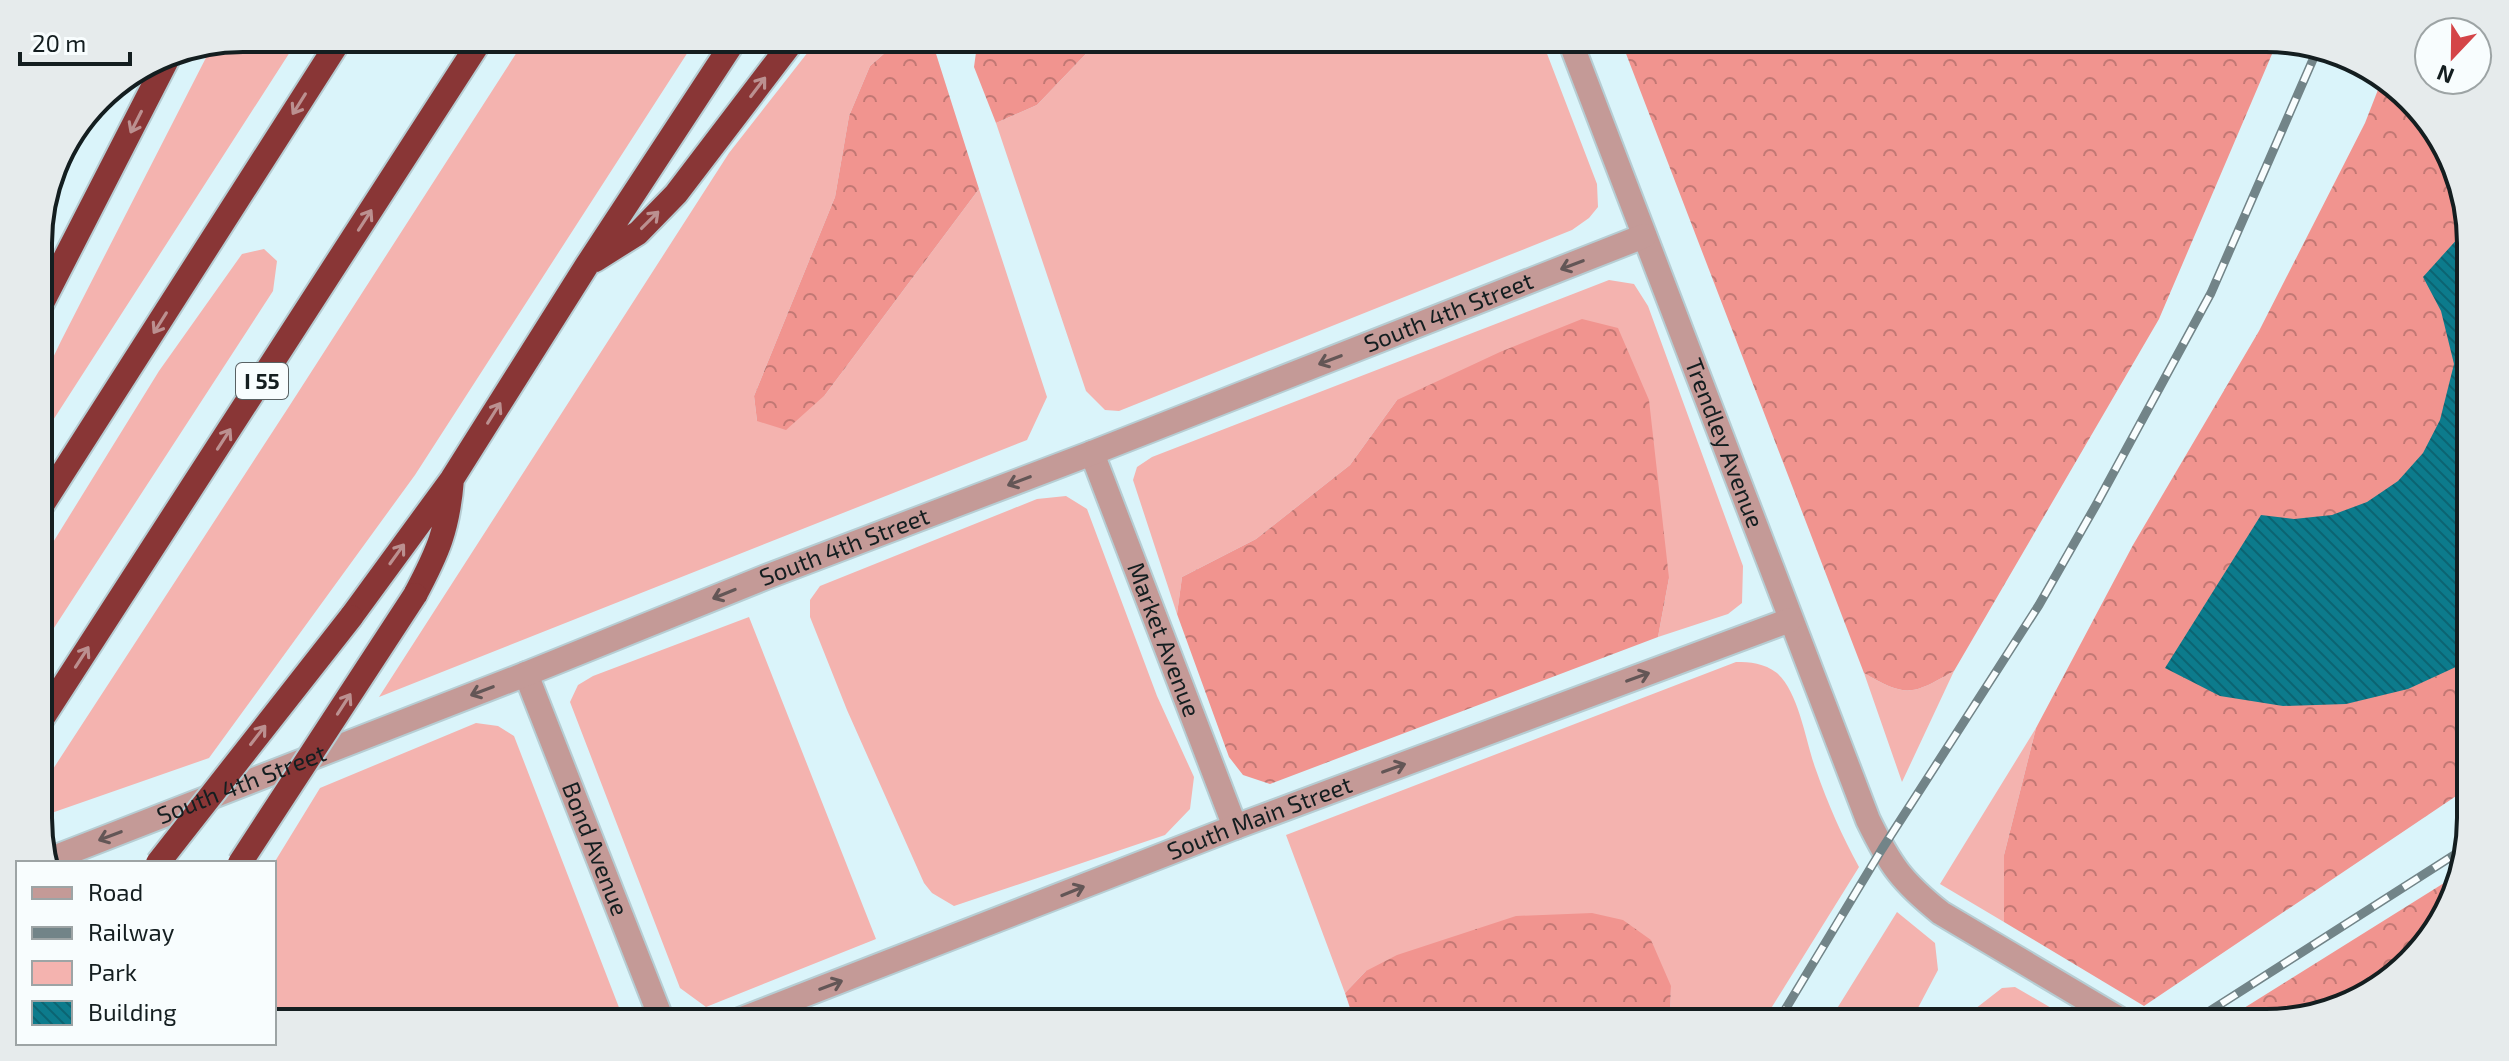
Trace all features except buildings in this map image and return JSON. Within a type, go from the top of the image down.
[{"type":"highway","points":[[52,490],[332,52]]},
{"type":"highway","name":"I 55","points":[[52,703],[473,52]]},
{"type":"highway","points":[[160,861],[351,617],[452,479],[727,52]]},
{"type":"highway","points":[[587,265],[638,233],[676,194],[784,52]]},
{"type":"highway","points":[[52,284],[161,71]]},
{"type":"highway","points":[[241,861],[415,595],[438,552],[449,512],[452,479]]},
{"type":"street","name":"Trendley Avenue","points":[[1574,52],[1790,620],[1882,849],[1896,871],[1941,913],[2102,1009]]},
{"type":"street","name":"South 4th Street","points":[[57,857],[1644,236]]},
{"type":"street","name":"Market Avenue","points":[[1092,453],[1235,827]]},
{"type":"street","name":"South Main Street","points":[[768,1009],[1235,827],[1790,620]]},
{"type":"street","name":"Bond Avenue","points":[[526,674],[658,1009]]},
{"type":"green space","points":[[243,52],[290,52],[52,422],[52,360],[207,56]]},
{"type":"green space","points":[[517,52],[688,52],[415,475],[209,758],[52,813],[52,771]]},
{"type":"green space","points":[[808,52],[886,52],[870,66],[849,116],[835,197],[754,396],[757,421],[825,395],[979,189],[1047,397],[1027,440],[379,697],[729,153]]},
{"type":"green space","points":[[886,52],[935,52],[979,189],[825,395],[786,430],[757,421],[754,396],[835,197],[849,116],[870,66]]},
{"type":"green space","points":[[976,52],[1088,52],[1037,105],[996,123],[974,67]]},
{"type":"green space","points":[[1088,52],[1546,52],[1597,184],[1598,207],[1572,230],[1119,411],[1105,410],[1086,391],[996,123],[1037,105]]},
{"type":"green space","points":[[1625,52],[2273,52],[2159,319],[1954,671],[1928,685],[1909,690],[1890,687],[1864,673]]},
{"type":"green space","points":[[2378,89],[2401,108],[2431,148],[2442,170],[2455,218],[2457,795],[2144,1006],[2004,922],[2004,855],[2036,728],[2133,545],[2259,331],[2365,123]]},
{"type":"green space","points":[[264,249],[277,261],[273,291],[52,631],[52,544],[159,371],[242,254]]},
{"type":"green space","points":[[1609,280],[1634,284],[1648,306],[1743,566],[1742,603],[1728,614],[1658,637],[1669,578],[1397,400],[1350,465],[1256,539],[1182,577],[1177,614],[1133,480],[1137,467],[1152,457]]},
{"type":"green space","points":[[1582,319],[1618,328],[1649,400],[1669,578],[1658,637],[1270,784],[1243,775],[1229,757],[1177,614],[1182,577],[1256,539],[1350,465],[1397,400],[1500,352]]},
{"type":"green space","points":[[1066,496],[1087,509],[1157,696],[1194,777],[1190,809],[1165,835],[954,906],[932,893],[924,883],[847,710],[810,617],[810,600],[820,586],[1037,499]]},
{"type":"green space","points":[[749,617],[876,939],[706,1007],[680,988],[570,702],[578,685],[593,676]]},
{"type":"green space","points":[[1736,662],[1767,667],[1777,673],[1791,692],[1825,795],[1859,867],[1771,1009],[1670,1009],[1671,986],[1366,971],[1345,993],[1286,835]]},
{"type":"green space","points":[[1954,671],[1902,782],[1864,673],[1890,687],[1909,690],[1928,685]]},
{"type":"green space","points":[[476,723],[498,726],[514,736],[620,1009],[276,1009],[275,861],[320,788]]},
{"type":"green space","points":[[2036,728],[2004,855],[2004,922],[1940,884]]},
{"type":"green space","points":[[2445,882],[2417,934],[2401,953],[2372,977],[2327,999],[2303,1005],[2242,1009]]},
{"type":"green space","points":[[1897,912],[1935,943],[1938,970],[1917,1009],[1837,1009]]},
{"type":"green space","points":[[1592,913],[1623,920],[1651,940],[1671,986],[1670,1009],[1350,1009],[1345,993],[1366,971],[1397,955],[1516,916]]},
{"type":"green space","points":[[2015,987],[2053,1009],[1975,1009],[2002,988]]},
{"type":"railway","points":[[1785,1009],[1882,849],[2039,605],[2096,505],[2211,293],[2313,59]]},
{"type":"railway","points":[[2213,1009],[2453,856]]}]
